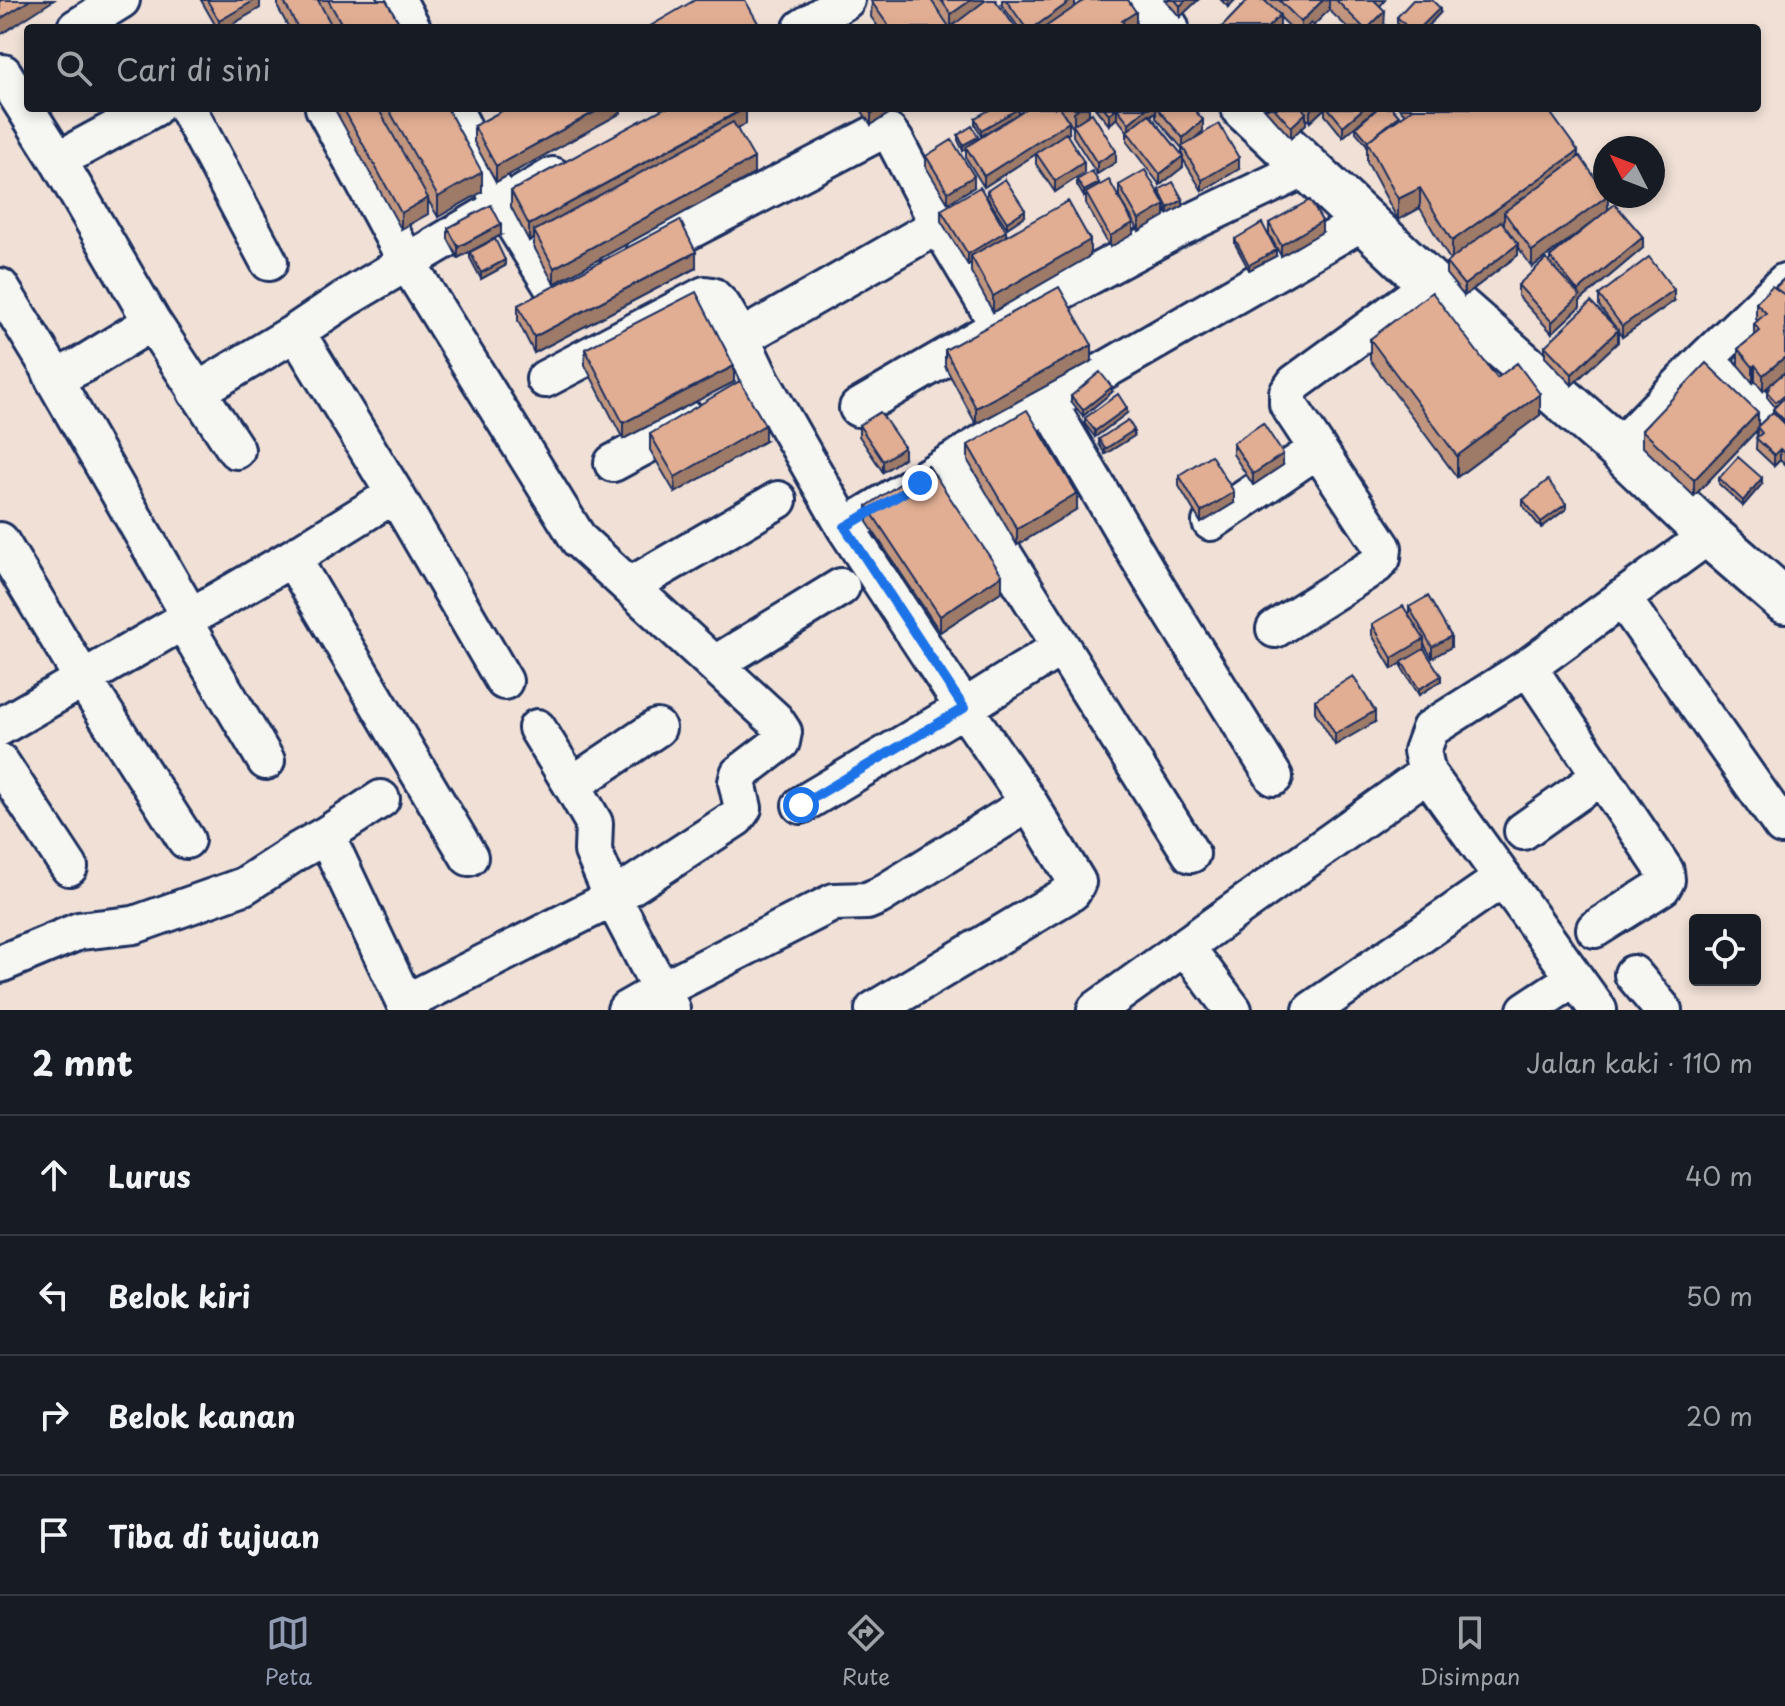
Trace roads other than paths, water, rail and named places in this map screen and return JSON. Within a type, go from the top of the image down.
[{"type":"street","points":[[82,24],[121,0]]},
{"type":"street","points":[[397,0],[410,24]]},
{"type":"street","points":[[808,24],[846,0]]},
{"type":"street","points":[[1139,0],[1162,24]]},
{"type":"street","points":[[10,66],[24,93]]},
{"type":"street","points":[[33,112],[152,322],[236,450]]},
{"type":"street","points":[[58,160],[147,112]]},
{"type":"street","points":[[189,112],[269,262]]},
{"type":"street","points":[[326,112],[407,262],[579,540],[775,720],[783,732],[781,742],[739,774],[737,782],[743,808],[736,818],[613,898],[398,1007],[326,835]]},
{"type":"street","points":[[455,112],[502,205],[554,289],[562,294],[877,133],[889,133],[999,326]]},
{"type":"street","points":[[1248,112],[1431,284],[1618,448],[1709,535],[1785,601]]},
{"type":"street","points":[[196,392],[345,299],[580,160]]},
{"type":"street","points":[[858,408],[1030,308],[1179,228],[1308,167]]},
{"type":"street","points":[[845,527],[1048,403],[1364,221]]},
{"type":"street","points":[[741,338],[939,225]]},
{"type":"street","points":[[1618,448],[1785,282]]},
{"type":"street","points":[[1275,629],[1376,565],[1382,558],[1383,548],[1288,404],[1288,393],[1295,383],[1431,284]]},
{"type":"street","points":[[0,287],[49,367],[266,761]]},
{"type":"street","points":[[545,379],[705,295],[712,296],[722,306],[741,338],[740,395],[845,527],[1029,803],[1077,882],[1072,892],[874,1010]]},
{"type":"street","points":[[54,379],[152,322]]},
{"type":"street","points":[[296,332],[504,681]]},
{"type":"street","points":[[1704,360],[1765,415]]},
{"type":"street","points":[[613,463],[740,395]]},
{"type":"street","points":[[1048,403],[1153,582],[1274,777]]},
{"type":"street","points":[[1211,522],[1318,449]]},
{"type":"street","points":[[948,466],[1191,854]]},
{"type":"street","points":[[0,727],[292,558],[395,494]]},
{"type":"street","points":[[630,586],[778,500]]},
{"type":"street","points":[[1598,1010],[1427,773],[1422,751],[1430,729],[1528,667],[1709,535]]},
{"type":"street","points":[[0,541],[9,577],[83,679],[186,840]]},
{"type":"street","points":[[292,558],[469,857]]},
{"type":"street","points":[[715,664],[841,587]]},
{"type":"street","points":[[1622,598],[1782,826]]},
{"type":"street","points":[[801,805],[1061,647]]},
{"type":"street","points":[[1528,667],[1665,871],[1666,880],[1662,887],[1595,929]]},
{"type":"street","points":[[537,728],[594,823],[593,851],[613,898],[667,1000]]},
{"type":"street","points":[[572,785],[657,728]]},
{"type":"street","points":[[0,762],[69,867]]},
{"type":"street","points":[[1096,1010],[1427,773]]},
{"type":"street","points":[[1523,831],[1601,776]]},
{"type":"street","points":[[0,964],[79,931],[134,925],[244,886],[381,799]]},
{"type":"street","points":[[626,1010],[667,1000],[834,902],[867,901],[879,896],[1029,803]]},
{"type":"street","points":[[1312,1010],[1503,878]]},
{"type":"street","points":[[1185,946],[1233,1010]]},
{"type":"street","points":[[1633,974],[1663,1010]]},
{"type":"street","points":[[1526,1010],[1575,978]]}]
